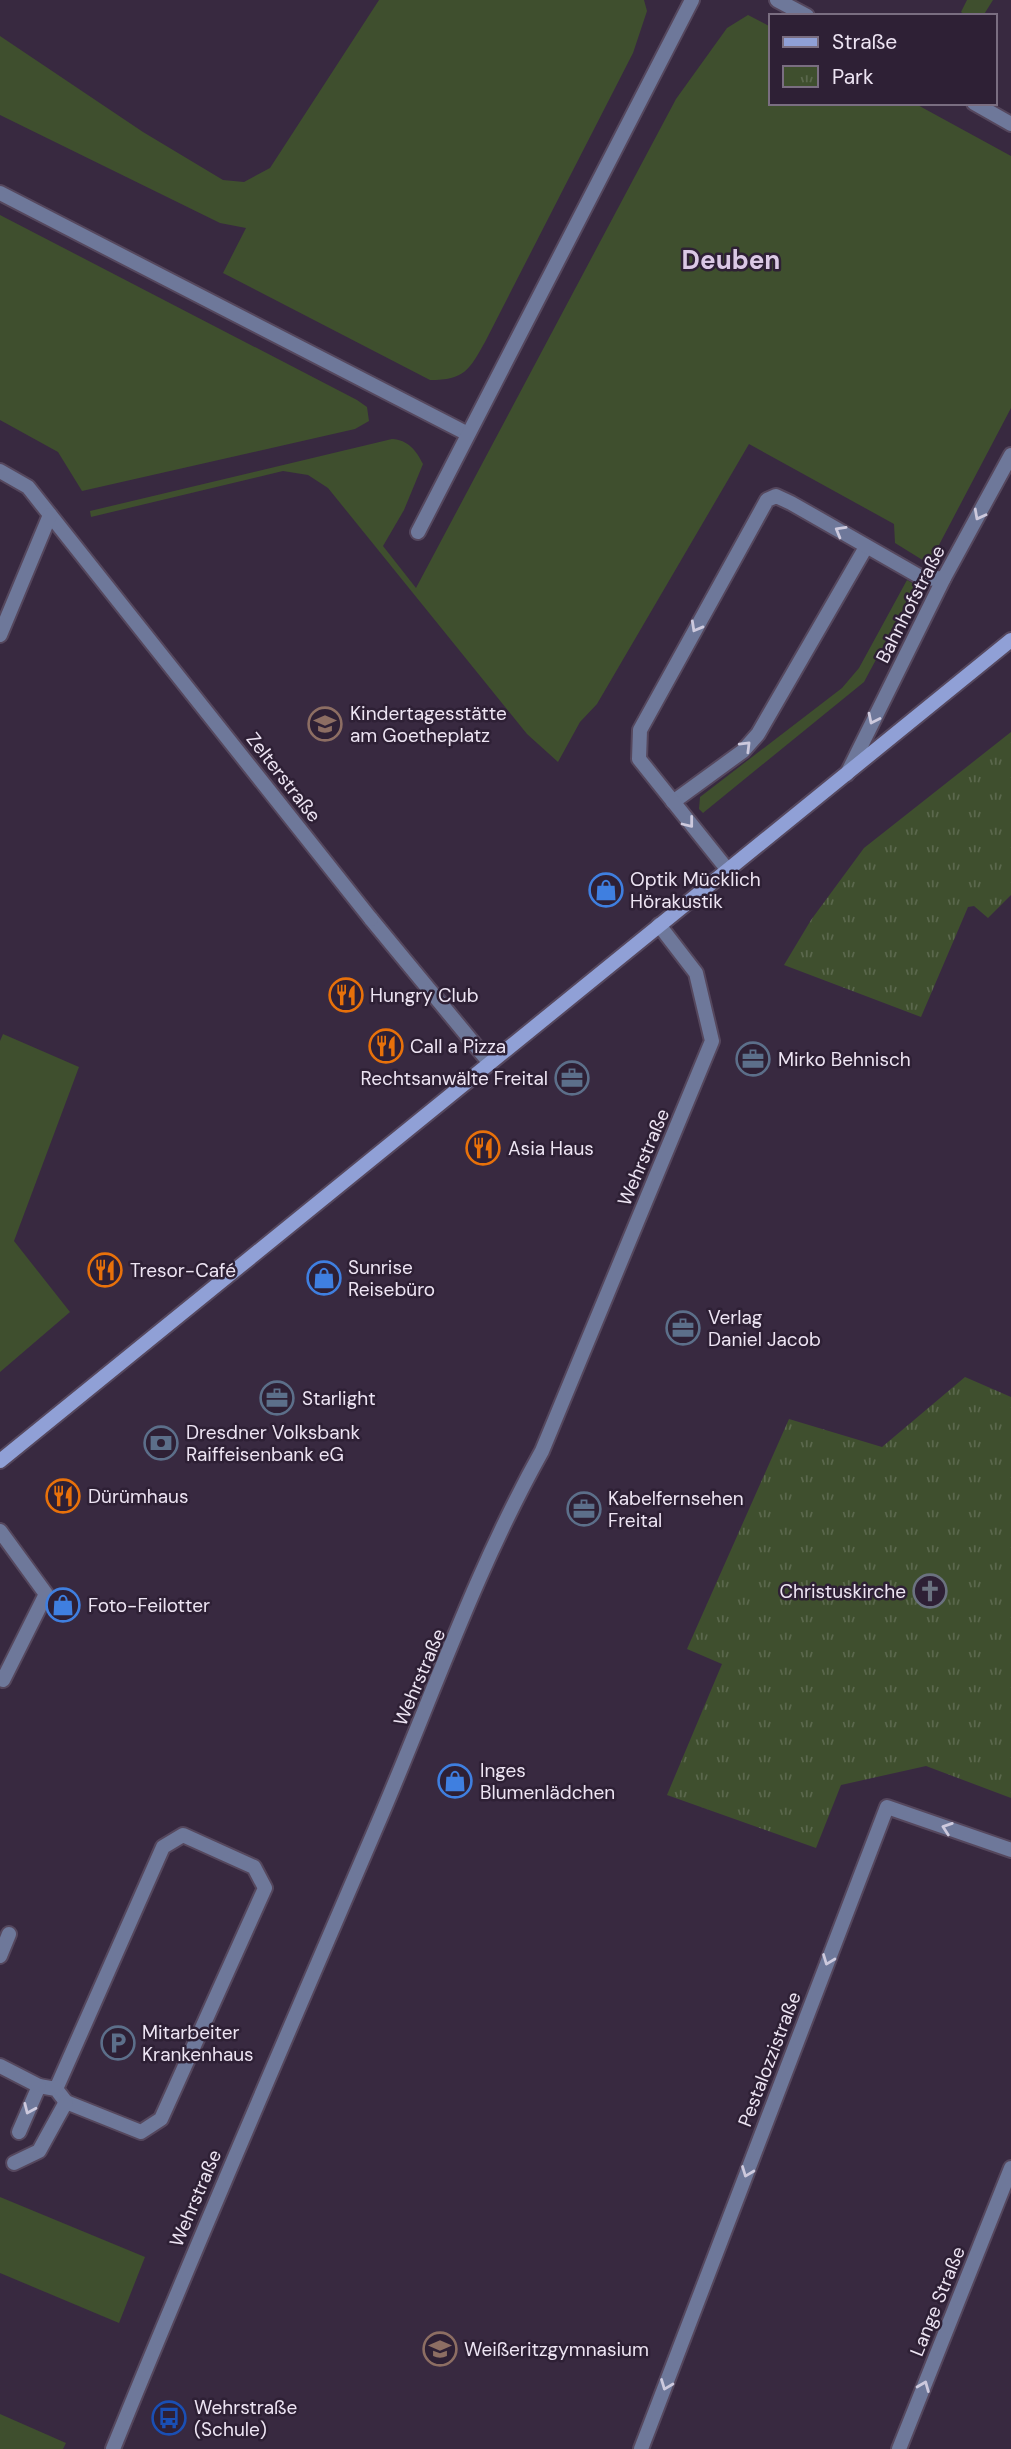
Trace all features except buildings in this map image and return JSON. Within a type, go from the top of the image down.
[{"type":"main road","points":[[0,1461],[1011,639]]},
{"type":"street","points":[[418,531],[466,433],[692,0]]},
{"type":"street","points":[[777,0],[803,14]]},
{"type":"street","points":[[978,105],[1011,124]]},
{"type":"street","points":[[0,193],[466,433]]},
{"type":"street","name":"Bahnhofstraße","points":[[847,774],[944,578],[1011,455]]},
{"type":"street","name":"Zelterstraße","points":[[0,471],[28,487],[489,1062]]},
{"type":"street","points":[[727,869],[639,759],[640,730],[767,500],[776,496],[791,503],[924,579],[944,578]]},
{"type":"street","points":[[0,635],[50,515]]},
{"type":"street","points":[[673,802],[743,751],[758,734],[866,547]]},
{"type":"street","name":"Wehrstraße","points":[[113,2449],[191,2255],[419,1725],[506,1515],[541,1451],[712,1041],[696,973],[659,925]]},
{"type":"street","points":[[0,1531],[46,1594],[3,1681]]},
{"type":"street","name":"Pestalozzistraße","points":[[641,2449],[887,1807],[1011,1850]]},
{"type":"street","points":[[0,2066],[39,2086],[56,2089],[66,2102],[141,2132],[161,2119],[265,1888],[254,1867],[183,1835],[163,1847],[56,2089]]},
{"type":"street","points":[[0,1956],[9,1934]]},
{"type":"street","points":[[19,2132],[39,2086]]},
{"type":"street","points":[[14,2163],[39,2151],[66,2102]]},
{"type":"street","name":"Lange Straße","points":[[899,2449],[1011,2168]]},
{"type":"green space","points":[[379,0],[644,0],[647,11],[633,53],[485,342],[465,372],[451,378],[430,380],[223,273],[246,228],[220,223],[0,115],[0,36],[143,132],[223,180],[244,182],[270,168]]},
{"type":"green space","points":[[967,0],[993,0],[984,14],[961,12]]},
{"type":"green space","points":[[748,15],[769,26],[769,105],[918,105],[1011,156],[1011,408],[929,564],[895,543],[894,524],[749,444],[597,704],[580,722],[558,762],[527,734],[328,488],[308,475],[283,471],[91,517],[90,511],[392,439],[403,441],[423,464],[404,510],[383,546],[416,588],[676,99],[727,28]]},
{"type":"green space","points":[[0,215],[357,400],[367,407],[369,421],[355,429],[82,491],[58,452],[0,420]]},
{"type":"green space","points":[[907,580],[916,585],[864,682],[703,813],[699,809],[700,797],[842,688],[859,668]]},
{"type":"green space","points":[[1011,732],[1011,895],[988,918],[974,906],[968,907],[921,1017],[784,965],[811,920],[864,848]]},
{"type":"green space","points":[[3,1034],[79,1067],[14,1241],[70,1312],[0,1372],[0,1041]]},
{"type":"green space","points":[[965,1377],[1011,1397],[1011,1798],[926,1766],[841,1785],[816,1848],[667,1795],[722,1664],[687,1649],[789,1419],[882,1447]]},
{"type":"green space","points":[[0,2197],[145,2257],[119,2323],[0,2273]]},
{"type":"green space","points":[[0,2414],[66,2443],[63,2449],[0,2449]]},
{"type":"place","name":"Kindertagesstätte am Goetheplatz","points":[[325,724]]},
{"type":"place","name":"Optik Mücklich Hörakustik","points":[[606,890]]},
{"type":"place","name":"Hungry Club","points":[[346,995]]},
{"type":"place","name":"Call a Pizza","points":[[386,1046]]},
{"type":"place","name":"Mirko Behnisch","points":[[753,1059]]},
{"type":"place","name":"Rechtsanwälte Freital","points":[[572,1078]]},
{"type":"place","name":"Asia Haus","points":[[483,1148]]},
{"type":"place","name":"Tresor-Café","points":[[105,1270]]},
{"type":"place","name":"Sunrise Reisebüro","points":[[324,1278]]},
{"type":"place","name":"Verlag Daniel Jacob","points":[[683,1328]]},
{"type":"place","name":"Starlight","points":[[277,1398]]},
{"type":"place","name":"Dresdner Volksbank Raiffeisenbank eG","points":[[161,1443]]},
{"type":"place","name":"Dürümhaus","points":[[63,1496]]},
{"type":"place","name":"Kabelfernsehen Freital","points":[[584,1509]]},
{"type":"place","name":"Christuskirche","points":[[930,1591]]},
{"type":"place","name":"Foto-Feilotter","points":[[63,1605]]},
{"type":"place","name":"Inges Blumenlädchen","points":[[455,1781]]},
{"type":"place","name":"Mitarbeiter Krankenhaus","points":[[118,2043]]},
{"type":"place","name":"Weißeritzgymnasium","points":[[440,2349]]},
{"type":"place","name":"Wehrstraße (Schule)","points":[[169,2418]]},
{"type":"district","name":"Deuben","points":[[731,260]]}]
